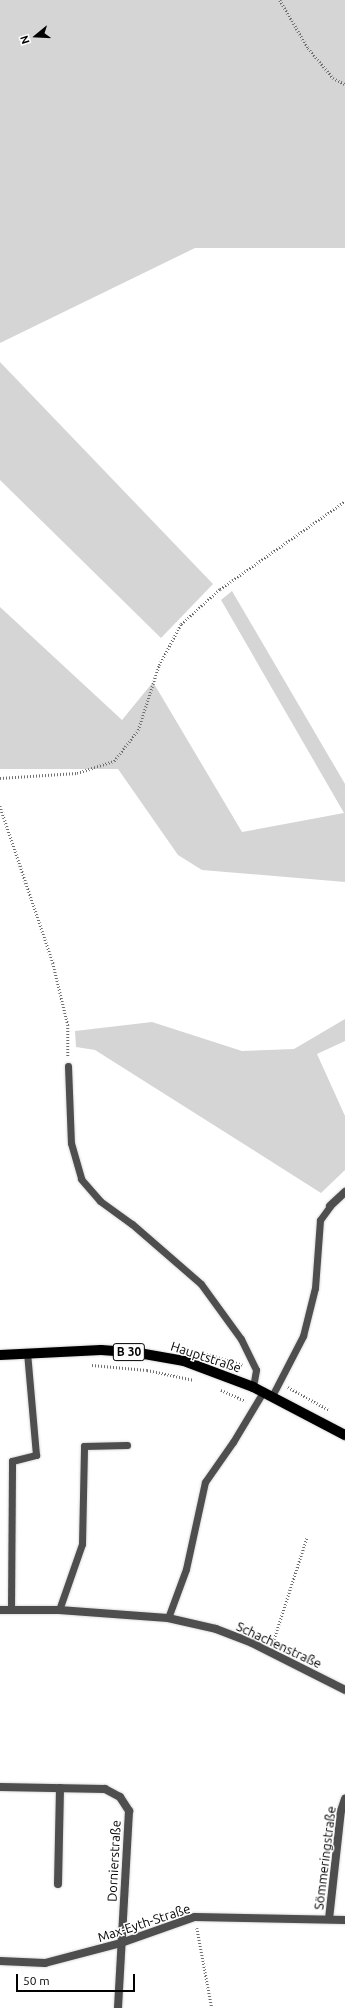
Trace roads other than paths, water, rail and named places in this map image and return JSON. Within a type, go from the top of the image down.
[{"type":"main road","name":"Hauptstraße","points":[[0,1355],[101,1350],[159,1356],[203,1367],[253,1387],[345,1435]]},
{"type":"street","points":[[330,1206],[345,1192]]},
{"type":"street","name":"Schachenstraße","points":[[0,1610],[59,1610],[168,1618],[216,1629],[270,1652],[345,1690]]},
{"type":"street","name":"Dornierstraße","points":[[0,1787],[105,1788],[120,1797],[129,1811],[118,2008]]},
{"type":"street","points":[[58,1884],[60,1788]]},
{"type":"street","name":"Sömmeringstraße","points":[[329,1919],[341,1811],[345,1799]]},
{"type":"street","name":"Max-Eyth-Straße","points":[[0,1961],[45,1963],[121,1943],[195,1917],[345,1920]]},
{"type":"lane","points":[[68,1066],[71,1143],[81,1179],[100,1201],[132,1224],[201,1284],[241,1339],[256,1370],[253,1387]]},
{"type":"lane","points":[[272,1396],[303,1336],[315,1288],[320,1220],[330,1206]]},
{"type":"lane","points":[[11,1610],[12,1461],[36,1455],[27,1353]]},
{"type":"lane","points":[[168,1618],[186,1569],[205,1482],[233,1442],[263,1392]]},
{"type":"lane","points":[[59,1610],[82,1544],[84,1446],[127,1445]]}]
